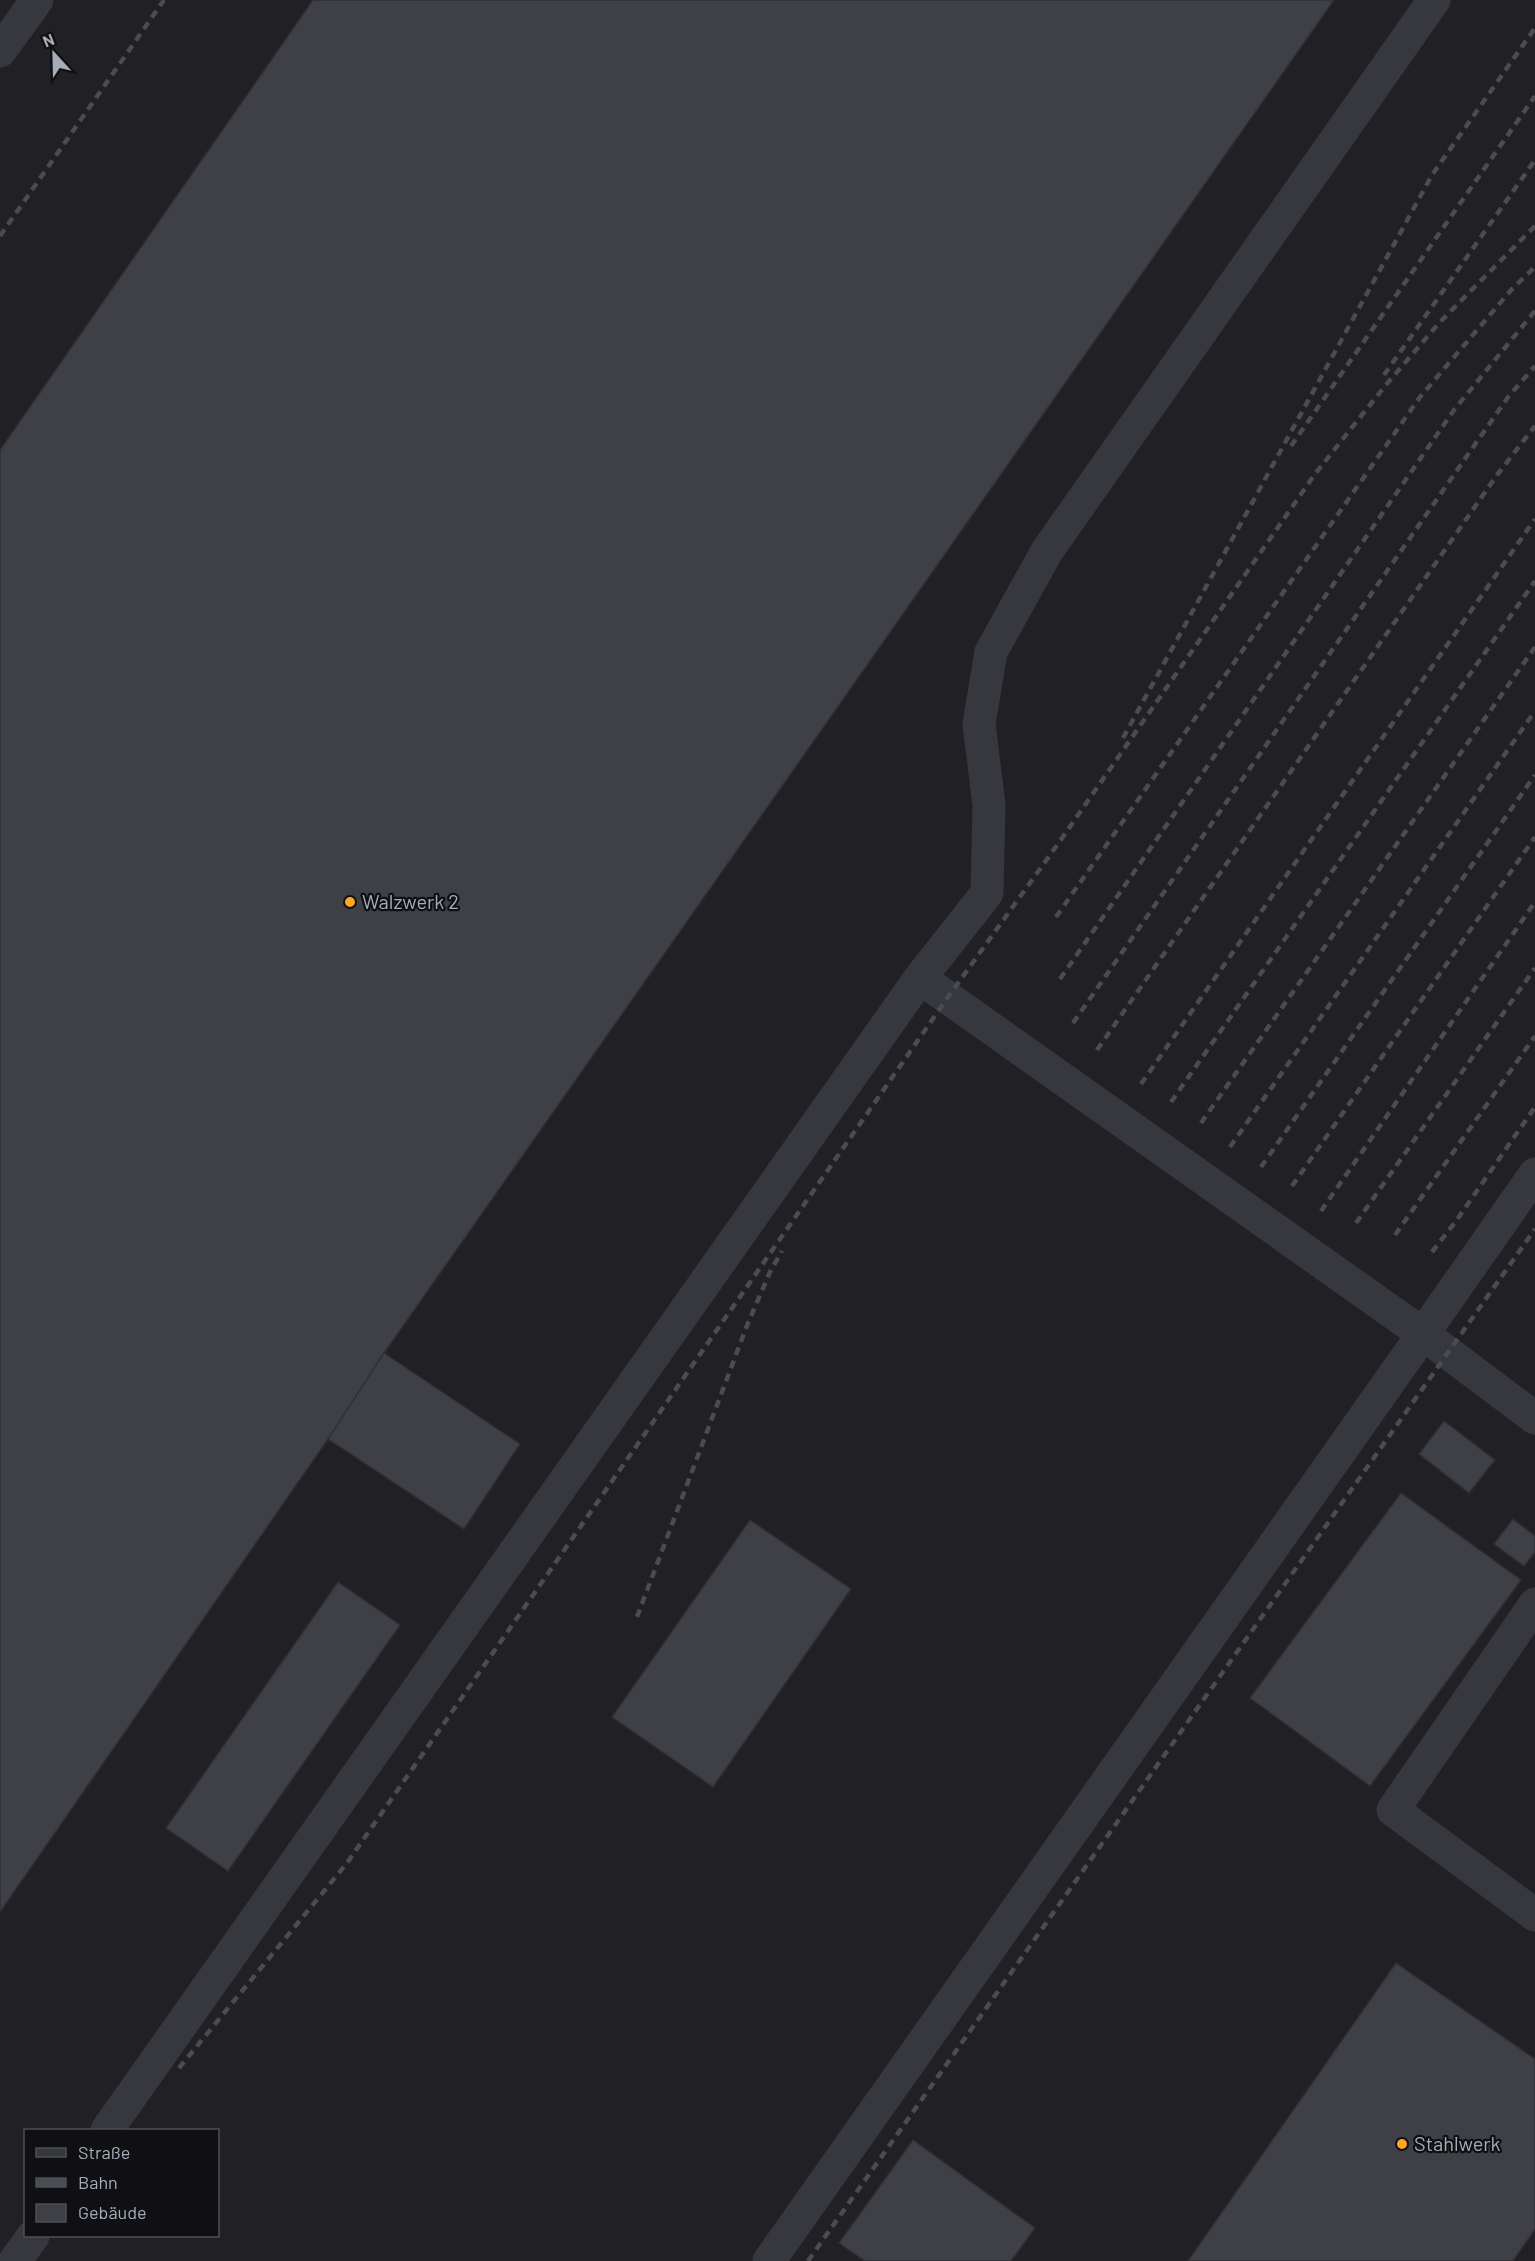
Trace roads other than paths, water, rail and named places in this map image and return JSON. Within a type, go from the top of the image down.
[{"type":"lane","points":[[0,51],[37,0]]},
{"type":"lane","points":[[108,2129],[920,978],[987,893],[989,805],[979,724],[991,652],[1047,551],[1434,0]]},
{"type":"lane","points":[[920,978],[1424,1334],[1535,1418]]},
{"type":"lane","points":[[769,2261],[1535,1174]]},
{"type":"lane","points":[[1535,1604],[1393,1810],[1535,1915]]},
{"type":"lane","points":[[15,2261],[32,2237]]},
{"type":"railway","points":[[0,236],[164,0]]},
{"type":"railway","points":[[1123,738],[1432,175],[1535,28]]},
{"type":"railway","points":[[1291,446],[1535,96]]},
{"type":"railway","points":[[1384,375],[1535,160]]},
{"type":"railway","points":[[179,2068],[347,1863],[948,997],[1060,841],[1315,474],[1385,386],[1440,322],[1535,226]]},
{"type":"railway","points":[[1056,917],[1420,397],[1512,289],[1535,267]]},
{"type":"railway","points":[[1060,979],[1454,410],[1535,311]]},
{"type":"railway","points":[[1073,1023],[1508,397],[1535,366]]},
{"type":"railway","points":[[1097,1050],[1497,475],[1535,426]]},
{"type":"railway","points":[[1141,1084],[1535,519]]},
{"type":"railway","points":[[1171,1102],[1535,581]]},
{"type":"railway","points":[[1201,1123],[1535,647]]},
{"type":"railway","points":[[1230,1147],[1535,711]]},
{"type":"railway","points":[[1261,1167],[1535,775]]},
{"type":"railway","points":[[1292,1186],[1535,837]]},
{"type":"railway","points":[[1321,1211],[1535,902]]},
{"type":"railway","points":[[1356,1223],[1535,968]]},
{"type":"railway","points":[[1395,1235],[1535,1036]]},
{"type":"railway","points":[[1432,1252],[1535,1107]]},
{"type":"railway","points":[[808,2261],[1535,1229]]},
{"type":"railway","points":[[637,1617],[748,1323],[770,1272],[782,1251]]},
{"type":"place","name":"Walzwerk 2","points":[[350,902]]},
{"type":"place","name":"Stahlwerk","points":[[1402,2144]]}]
